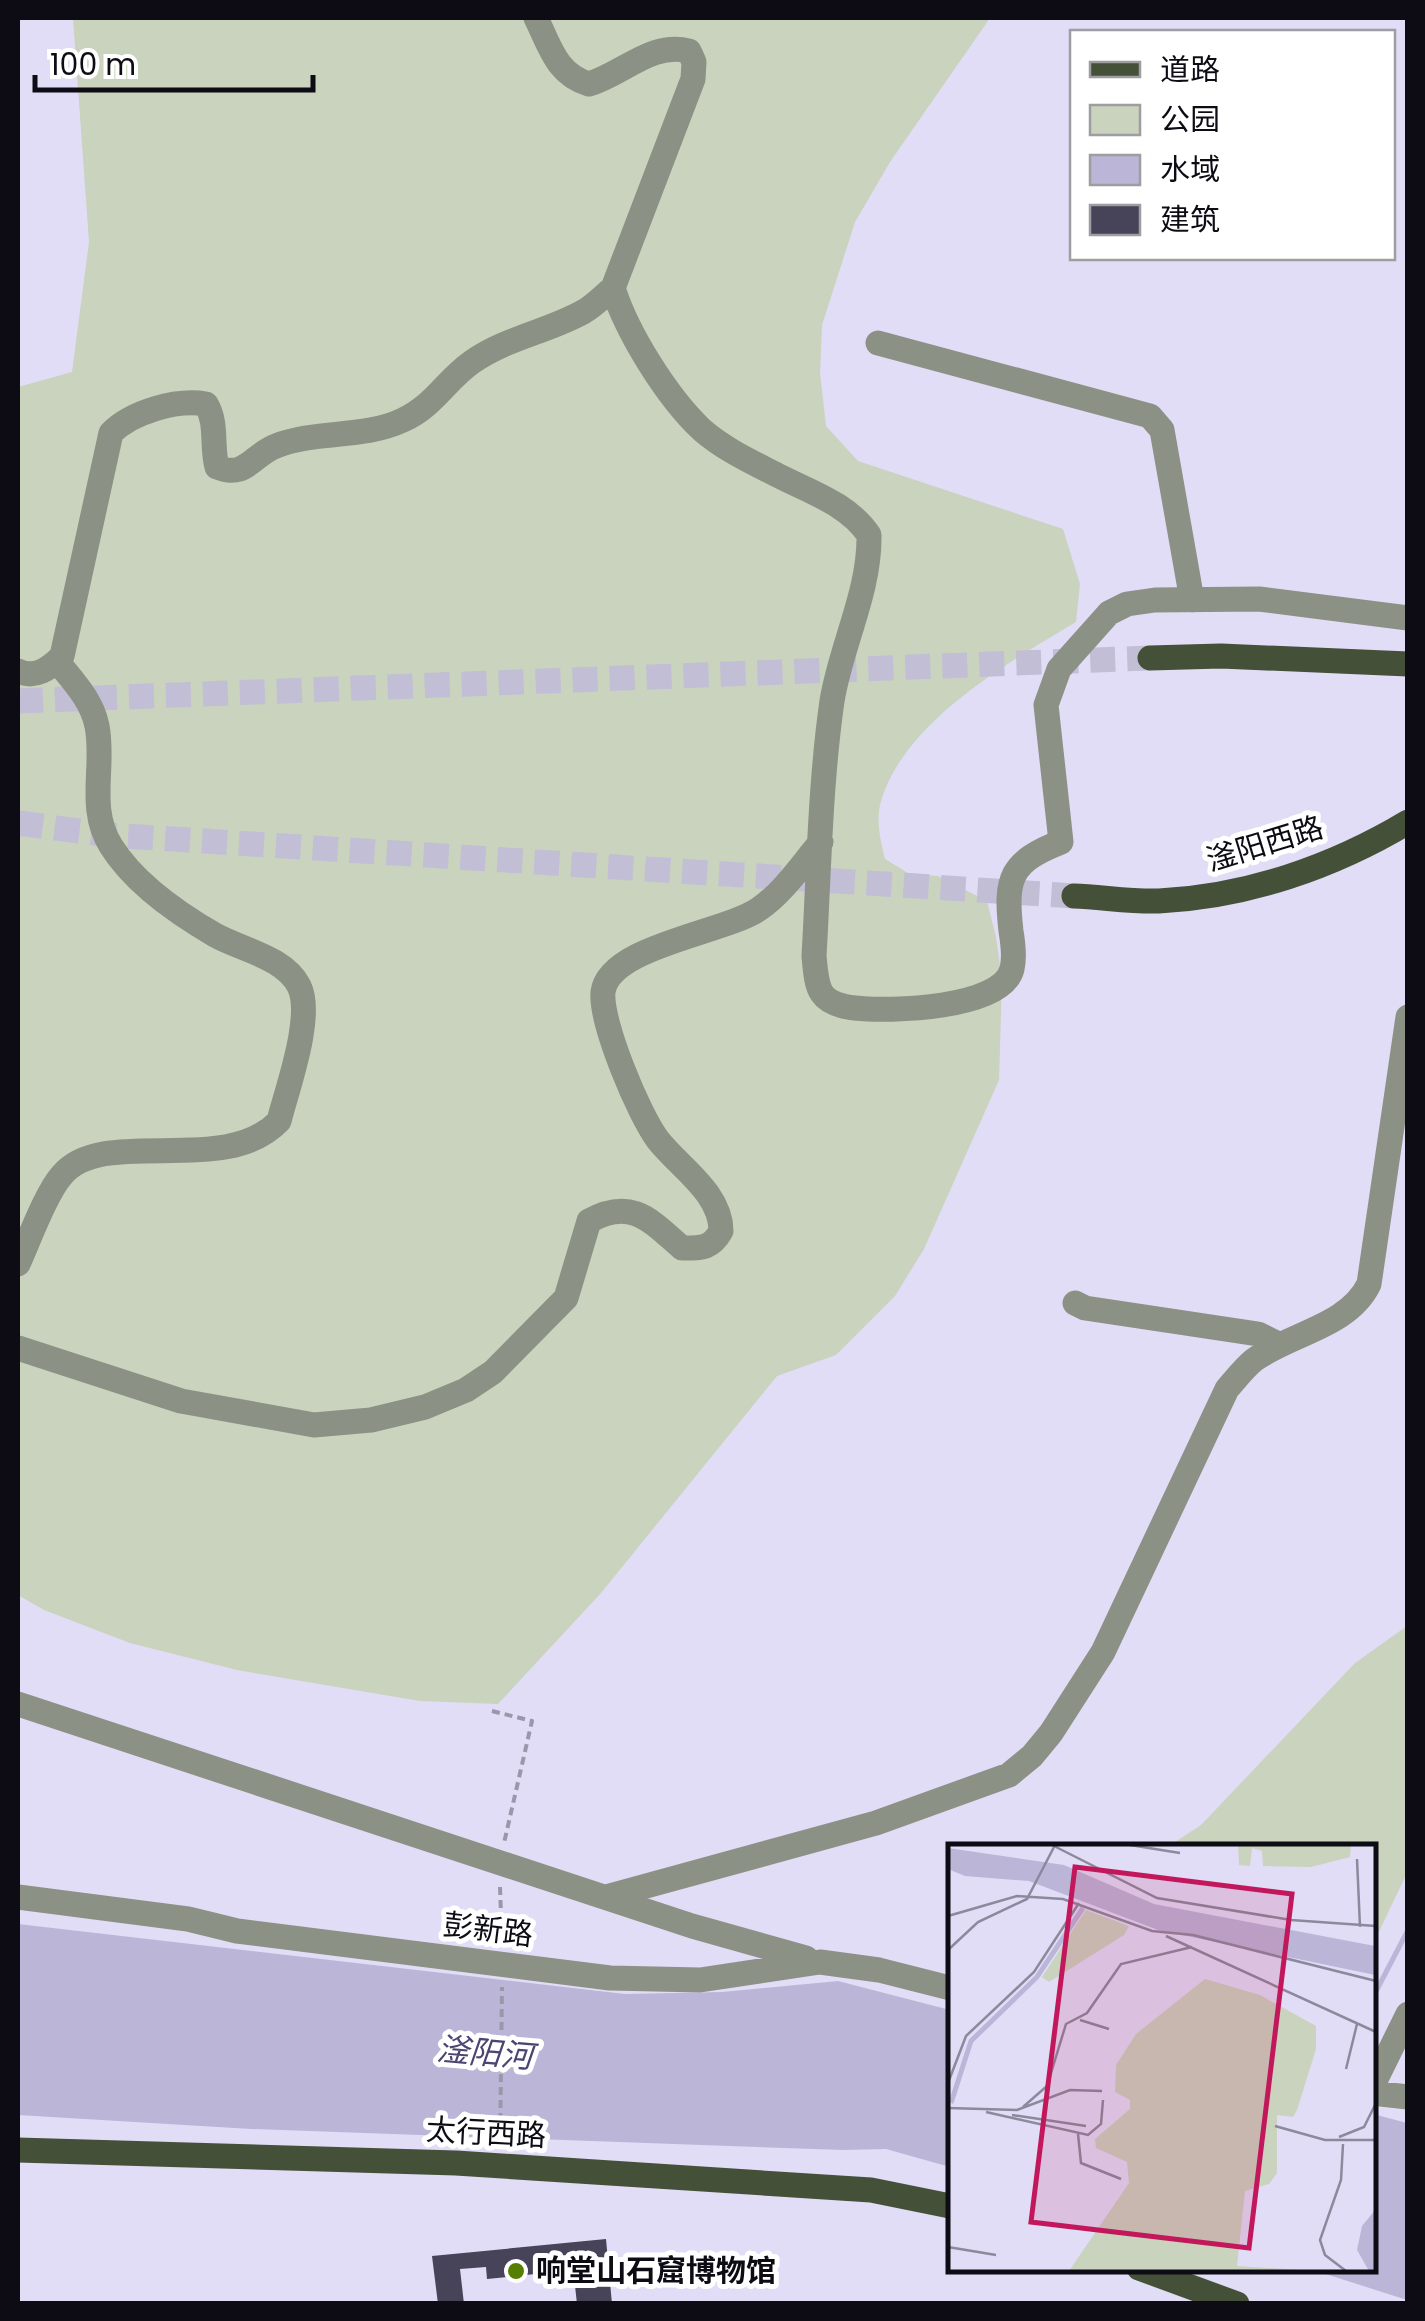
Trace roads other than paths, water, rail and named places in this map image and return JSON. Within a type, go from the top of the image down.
[{"type":"main road","points":[[1150,658],[1221,656],[1408,664]]},
{"type":"main road","name":"滏阳西路","points":[[1074,896],[1156,901],[1241,890],[1332,860],[1408,822]]},
{"type":"main road","name":"太行西路","points":[[18,2150],[456,2163],[871,2190],[948,2206]]},
{"type":"main road","points":[[1147,2271],[1238,2304]]},
{"type":"street","points":[[18,672],[28,676],[49,669],[62,656],[111,433],[122,422],[180,404],[206,404],[214,426],[212,452],[217,468],[237,472],[250,466],[258,455],[290,441],[400,422],[436,400],[468,364],[514,339],[586,310],[613,288],[686,100],[694,62],[689,50],[674,47],[652,53],[589,84],[572,79],[561,66],[536,18]]},
{"type":"street","points":[[613,288],[631,336],[701,429],[725,447],[852,514],[869,535],[866,571],[833,698],[814,956],[817,987],[823,998],[841,1006],[883,1010],[945,1004],[982,996],[1002,986],[1012,972],[1014,950],[1008,899],[1014,872],[1030,854],[1060,842],[1046,705],[1060,669],[1110,613],[1126,604],[1259,599],[1408,618]]},
{"type":"street","points":[[878,343],[1150,416],[1158,422],[1192,600]]},
{"type":"street","points":[[18,1264],[61,1176],[74,1164],[104,1154],[234,1146],[268,1132],[279,1121],[303,1007],[298,986],[278,964],[217,936],[176,910],[139,878],[112,847],[102,828],[98,802],[98,726],[84,694],[58,661]]},
{"type":"street","points":[[18,1348],[181,1402],[314,1425],[371,1420],[425,1407],[466,1390],[492,1372],[566,1298],[589,1222],[604,1212],[624,1211],[655,1221],[682,1248],[714,1244],[722,1231],[716,1207],[646,1122],[603,1010],[603,991],[615,969],[632,958],[760,909],[821,842]]},
{"type":"street","points":[[606,1897],[876,1822],[1009,1775],[1032,1756],[1052,1733],[1103,1652],[1227,1388],[1252,1362],[1360,1302],[1369,1284],[1408,1018]]},
{"type":"street","points":[[1075,1302],[1085,1308],[1258,1334],[1280,1345]]},
{"type":"street","points":[[18,1704],[606,1897],[820,1962]]},
{"type":"street","name":"彭新路","points":[[18,1897],[188,1920],[237,1932],[655,1981],[700,1980],[820,1962],[878,1970],[948,1988]]},
{"type":"street","points":[[1375,2084],[1408,2014]]},
{"type":"street","points":[[1375,2091],[1408,2097]]},
{"type":"water","name":"滏阳河","points":[[18,1924],[625,1994],[722,1992],[838,1981],[948,2009],[948,2166],[886,2149],[251,2129],[18,2115]]},
{"type":"water","points":[[1375,2115],[1407,2123],[1407,2300],[1316,2271],[1375,2271]]},
{"type":"waterway","points":[[1375,1993],[1408,1930]]},
{"type":"tunnel","points":[[18,701],[1150,658]]},
{"type":"tunnel","points":[[18,823],[110,835],[1074,896]]},
{"type":"place","name":"响堂山石窟博物馆","points":[[516,2271]]}]
